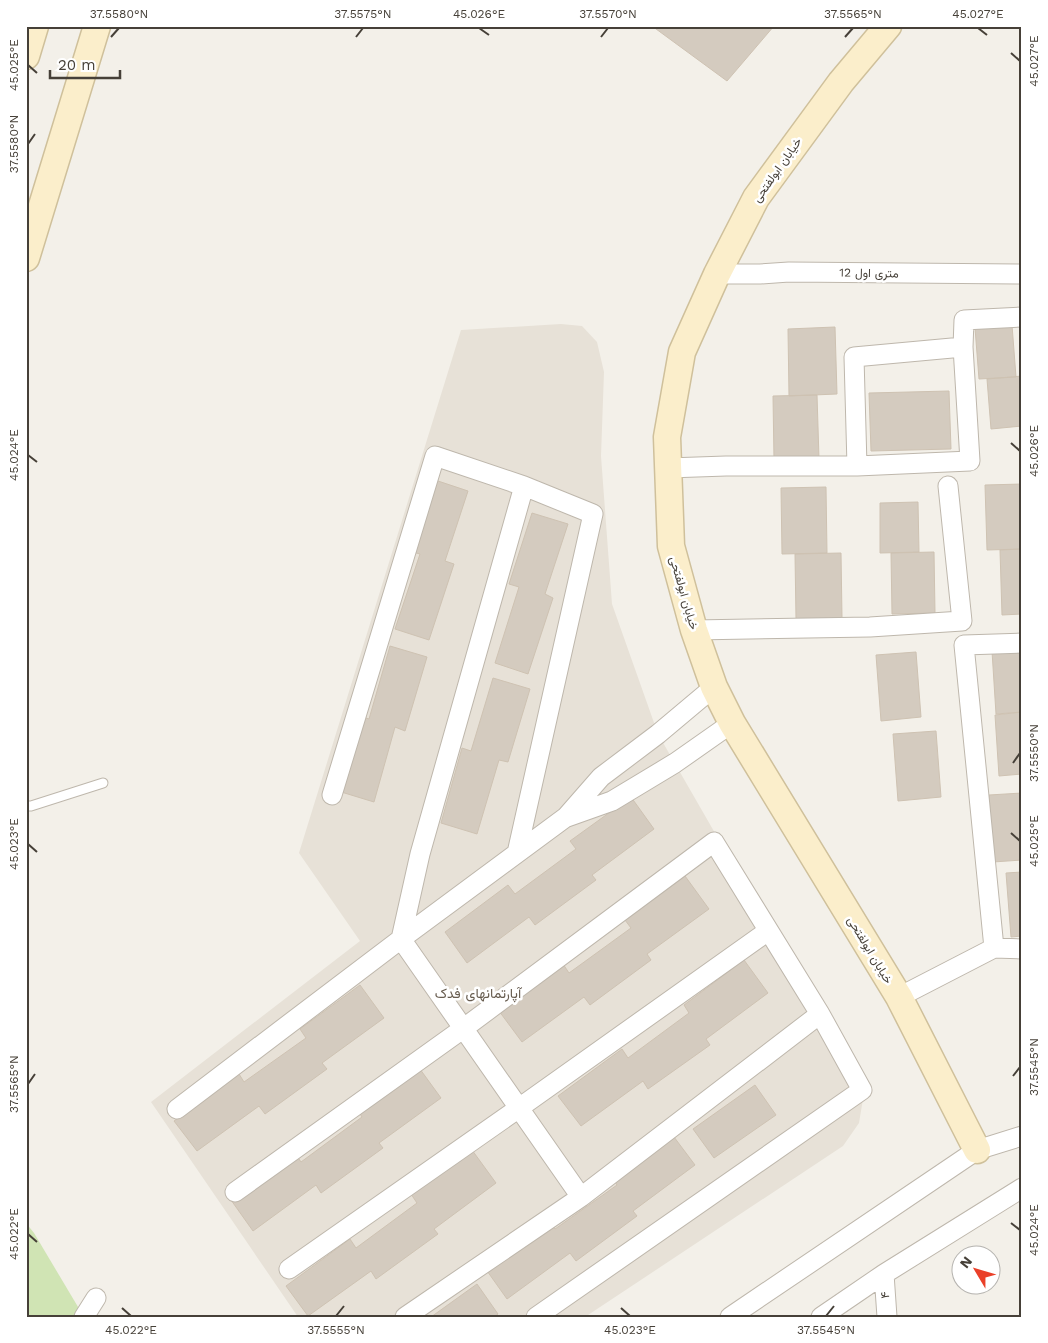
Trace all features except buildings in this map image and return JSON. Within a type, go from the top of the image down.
[{"type":"street","points":[[26,56],[36,26]]},
{"type":"street","points":[[26,258],[97,26]]},
{"type":"street","name":"خیابان ابولفتحی","points":[[888,26],[841,82],[756,198],[717,274],[682,352],[667,437],[671,546],[694,630],[714,687],[732,723],[899,997],[977,1150]]},
{"type":"street","name":"12 متری اول","points":[[717,274],[789,272],[1022,274]]},
{"type":"street","points":[[668,468],[857,466],[970,461],[963,347],[964,320],[1022,317]]},
{"type":"street","points":[[857,466],[854,357],[963,347]]},
{"type":"street","points":[[332,795],[435,456],[524,486],[593,514],[518,853]]},
{"type":"street","points":[[524,486],[420,854],[401,939],[581,1197]]},
{"type":"street","points":[[694,630],[870,627],[962,621],[948,486]]},
{"type":"street","points":[[994,948],[964,645],[1022,643]]},
{"type":"street","points":[[176,1109],[566,817],[601,777],[658,734],[714,687]]},
{"type":"street","points":[[566,817],[612,801],[675,763],[732,723]]},
{"type":"street","points":[[235,1192],[464,1028],[714,842],[820,1014],[862,1090],[536,1317]]},
{"type":"street","points":[[289,1269],[768,931]]},
{"type":"street","points":[[899,997],[994,948],[1022,949]]},
{"type":"street","points":[[405,1317],[581,1197],[820,1014]]},
{"type":"street","points":[[730,1317],[977,1150],[1022,1136]]},
{"type":"street","points":[[821,1317],[884,1274],[1022,1189]]},
{"type":"street","name":"۴","points":[[884,1274],[887,1317]]},
{"type":"street","points":[[84,1317],[96,1298]]},
{"type":"lane","points":[[26,806],[32,806],[103,783]]},
{"type":"shaded area","points":[[561,324],[582,326],[597,342],[604,372],[601,456],[612,604],[658,734],[853,1073],[863,1099],[859,1123],[843,1146],[585,1317],[298,1317],[151,1102],[360,941],[299,853],[461,330]]},
{"type":"green space","points":[[26,1223],[34,1233],[84,1317],[26,1317]]},
{"type":"district","name":"آپارتمانهای فدک","points":[[478,993]]}]
